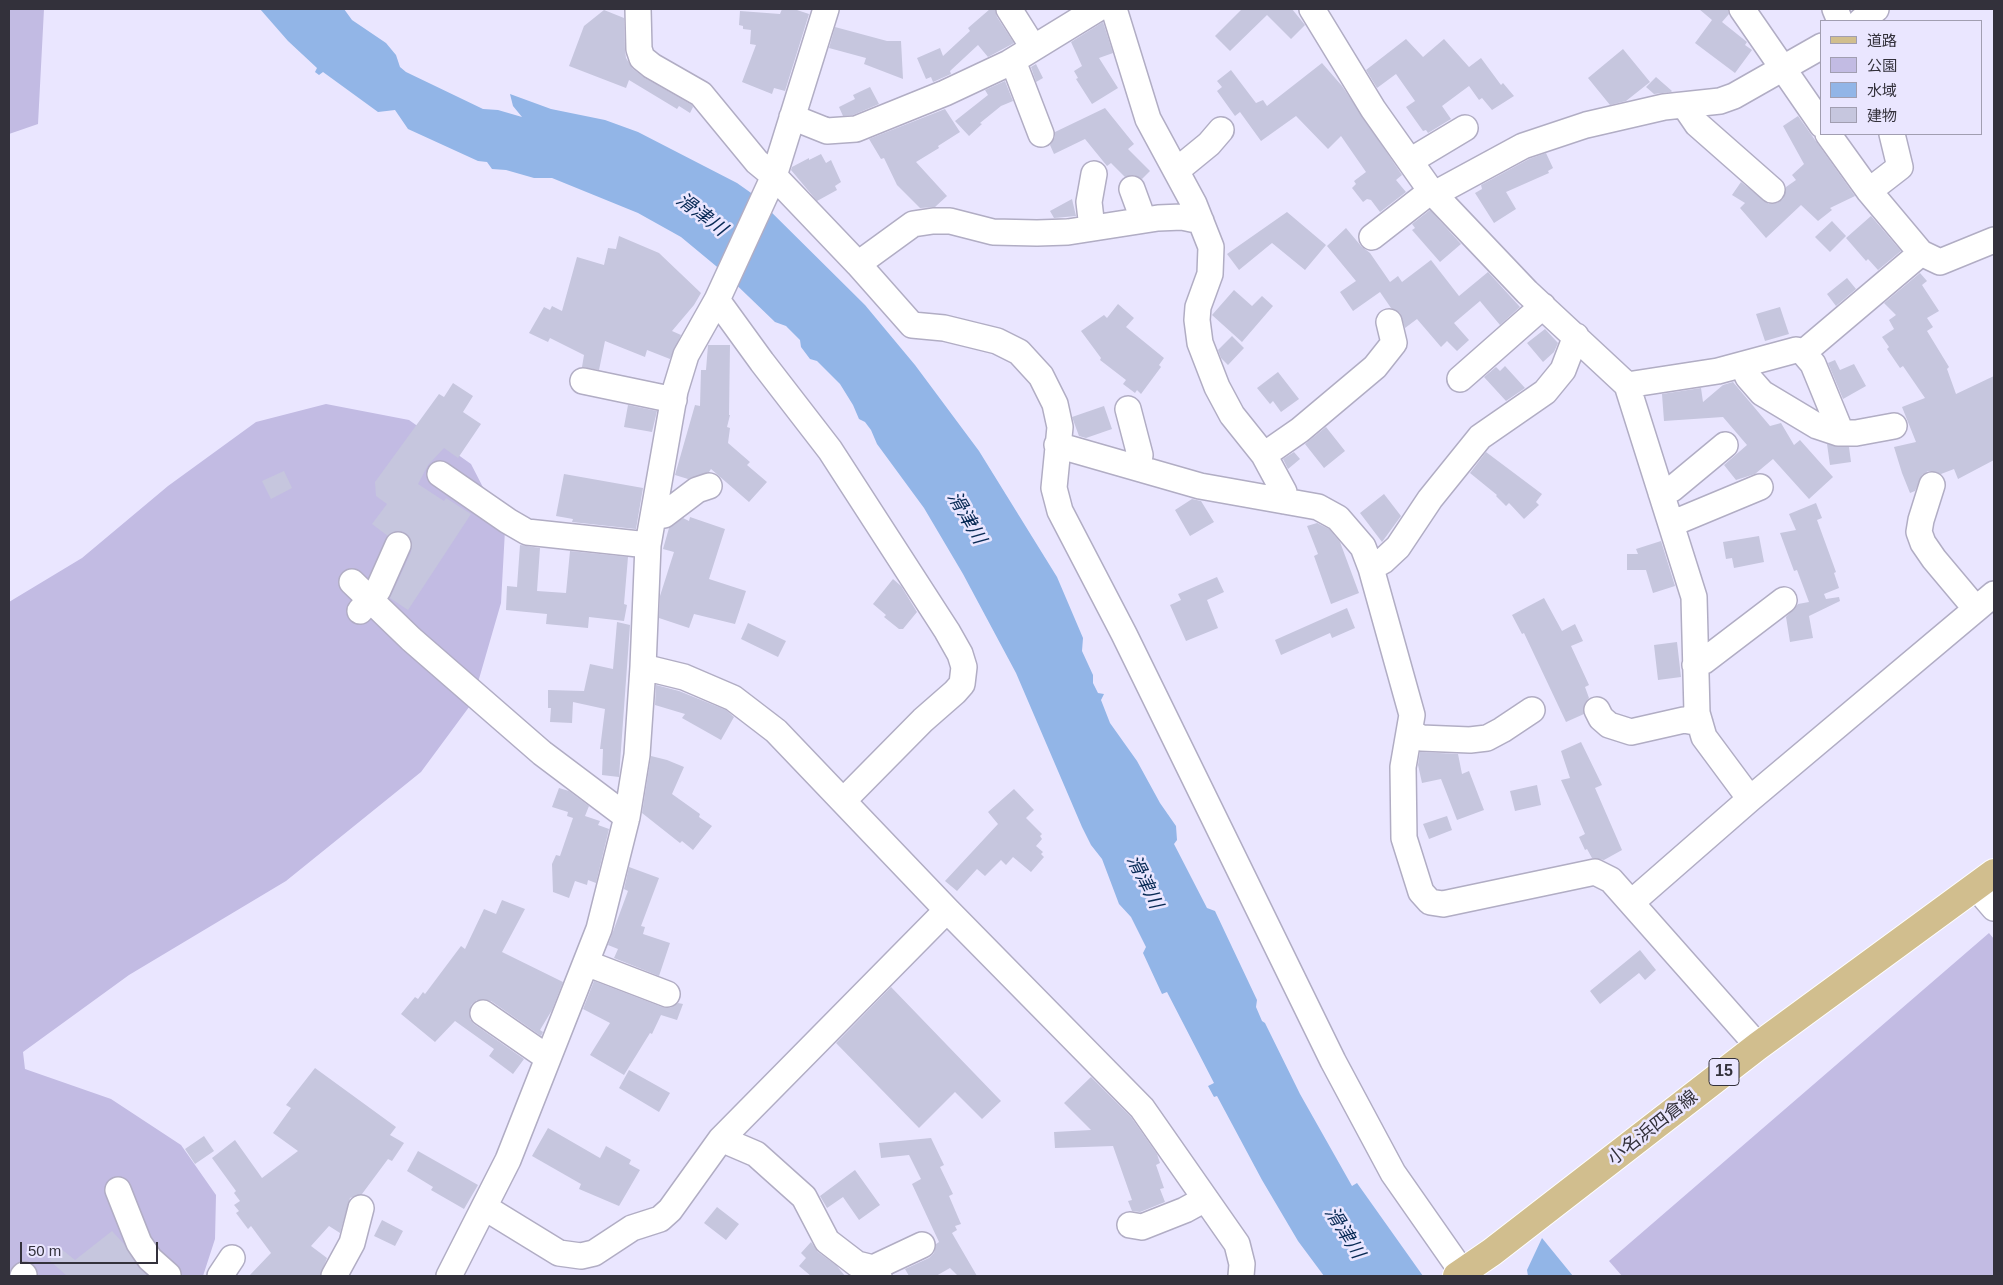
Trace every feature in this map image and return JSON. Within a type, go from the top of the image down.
[{"type":"main road","name":"小名浜四倉線","points":[[1462,1275],[1758,1046],[1985,880]]},
{"type":"street","points":[[638,9],[639,50],[642,58],[652,66],[701,94],[772,180],[858,264],[912,325],[944,328],[988,339],[1020,352],[1041,376],[1055,404],[1060,427],[1054,488],[1060,511],[1124,634],[1333,1061],[1393,1173],[1462,1275]]},
{"type":"street","points":[[449,1276],[508,1160],[599,929],[627,817],[637,755],[648,545],[674,400],[686,355],[719,296],[772,180],[826,9]]},
{"type":"street","points":[[1009,9],[1033,47]]},
{"type":"street","points":[[792,117],[827,131],[856,129],[945,93],[1012,61],[1097,9]]},
{"type":"street","points":[[1114,9],[1148,119],[1201,220],[1211,247],[1210,274],[1198,307],[1197,320],[1200,343],[1217,387],[1232,415],[1264,455],[1284,492],[1284,501]]},
{"type":"street","points":[[1312,9],[1373,109],[1431,191],[1543,306],[1628,385],[1694,597],[1697,714],[1704,737],[1750,799]]},
{"type":"street","points":[[1742,9],[1820,122]]},
{"type":"street","points":[[1862,20],[1876,9]]},
{"type":"street","points":[[1372,237],[1431,191],[1440,191],[1523,146],[1586,125],[1664,107],[1720,101],[1734,96],[1781,67],[1804,58],[1820,47]]},
{"type":"street","points":[[1012,61],[1041,134]]},
{"type":"street","points":[[1684,105],[1697,124],[1772,190]]},
{"type":"street","points":[[1410,161],[1465,128]]},
{"type":"street","points":[[1176,171],[1209,144],[1221,130]]},
{"type":"street","points":[[1829,135],[1869,191],[1921,253],[1940,262],[1994,240]]},
{"type":"street","points":[[1869,191],[1900,167],[1892,135]]},
{"type":"street","points":[[1092,228],[1089,202],[1094,174]]},
{"type":"street","points":[[1132,189],[1143,219]]},
{"type":"street","points":[[858,264],[913,224],[950,221],[993,232],[1037,234],[1068,232],[1143,219],[1182,217],[1201,220]]},
{"type":"street","points":[[1804,352],[1921,253]]},
{"type":"street","points":[[719,296],[762,362],[830,450],[947,631],[960,654],[964,667],[962,684],[955,692],[923,720],[843,801]]},
{"type":"street","points":[[1460,379],[1543,306]]},
{"type":"street","points":[[1264,455],[1300,430],[1375,367],[1394,343],[1389,322]]},
{"type":"street","points":[[1371,568],[1383,561],[1398,547],[1430,499],[1480,437],[1545,392],[1563,370],[1576,336]]},
{"type":"street","points":[[1628,385],[1743,366],[1796,350],[1804,352],[1813,364],[1838,425],[1838,433]]},
{"type":"street","points":[[1743,366],[1748,377],[1762,393],[1817,426],[1838,433],[1856,433],[1894,426]]},
{"type":"street","points":[[583,381],[674,400]]},
{"type":"street","points":[[1128,408],[1140,455],[1138,468]]},
{"type":"street","points":[[1057,445],[1200,486],[1318,507],[1338,518],[1364,547],[1412,715],[1403,767],[1404,838],[1421,892],[1430,902],[1443,904],[1594,872],[1611,880],[1632,902],[1758,1046]]},
{"type":"street","points":[[1661,494],[1672,489],[1726,445]]},
{"type":"street","points":[[440,474],[527,532],[648,545]]},
{"type":"street","points":[[653,517],[664,514],[697,490],[709,486]]},
{"type":"street","points":[[1671,524],[1760,486]]},
{"type":"street","points":[[1632,902],[1750,799],[1985,601],[1934,559],[1921,538],[1919,532],[1921,520],[1932,486]]},
{"type":"street","points":[[365,606],[398,545]]},
{"type":"street","points":[[352,582],[365,606],[411,639],[542,753],[627,817]]},
{"type":"street","points":[[1695,665],[1784,600]]},
{"type":"street","points":[[643,667],[684,677],[732,698],[776,731],[947,910],[1142,1108],[1237,1244],[1242,1264],[1241,1276]]},
{"type":"street","points":[[1410,731],[1421,738],[1470,740],[1487,738],[1532,710]]},
{"type":"street","points":[[1597,710],[1601,718],[1609,725],[1631,732],[1684,720],[1700,723]]},
{"type":"street","points":[[1985,880],[1994,908]]},
{"type":"street","points":[[484,1207],[559,1253],[581,1256],[594,1253],[632,1228],[660,1219],[670,1210],[721,1139],[947,910]]},
{"type":"street","points":[[586,963],[668,994]]},
{"type":"street","points":[[483,1013],[548,1058]]},
{"type":"street","points":[[721,1139],[756,1154],[786,1180],[804,1197],[827,1240],[857,1264],[876,1272],[922,1245]]},
{"type":"street","points":[[118,1190],[139,1243],[150,1259],[167,1276]]},
{"type":"street","points":[[1130,1224],[1142,1227],[1185,1210],[1205,1199]]},
{"type":"street","points":[[334,1276],[352,1243],[361,1208]]},
{"type":"green space","points":[[9,9],[44,9],[38,124],[9,134]]},
{"type":"green space","points":[[326,404],[409,420],[471,464],[505,530],[501,603],[472,703],[421,772],[286,881],[129,975],[23,1052],[25,1069],[111,1099],[181,1145],[216,1195],[215,1239],[203,1276],[9,1276],[9,602],[82,558],[168,486],[256,422]]},
{"type":"green space","points":[[1989,933],[1994,939],[1994,1276],[1622,1276],[1609,1261]]},
{"type":"water","name":"滑津川","points":[[260,9],[344,9],[352,20],[386,43],[396,55],[400,67],[406,72],[483,109],[498,110],[522,117],[513,106],[510,94],[551,109],[605,120],[638,132],[737,183],[754,195],[865,305],[915,365],[979,451],[1057,577],[1083,638],[1082,651],[1093,675],[1093,683],[1098,693],[1104,694],[1101,700],[1110,723],[1137,761],[1160,803],[1176,826],[1177,840],[1174,844],[1207,908],[1215,911],[1257,1000],[1256,1007],[1262,1021],[1265,1023],[1300,1094],[1352,1186],[1357,1183],[1423,1276],[1324,1276],[1298,1241],[1262,1180],[1217,1096],[1214,1097],[1208,1086],[1214,1083],[1167,992],[1162,994],[1143,953],[1146,947],[1131,917],[1119,904],[1102,859],[1091,845],[1082,827],[1016,673],[963,574],[924,508],[877,444],[871,430],[865,422],[859,419],[840,384],[817,361],[810,359],[801,347],[800,340],[786,326],[775,322],[722,271],[681,237],[638,213],[552,178],[534,178],[506,170],[492,169],[487,162],[478,161],[408,129],[395,110],[378,112],[323,72],[319,75],[315,72],[317,68],[288,41]]},
{"type":"water","points":[[1542,1238],[1573,1276],[1528,1276],[1527,1270]]},
{"type":"building","points":[[782,9],[794,9],[809,14],[785,91],[774,88],[772,94],[742,82],[756,45],[750,44],[751,30],[743,29],[743,26],[739,25],[740,11],[780,14]]},
{"type":"building","points":[[990,9],[995,9],[997,17],[1014,43],[988,57],[978,45],[950,71],[951,74],[933,82],[931,77],[926,79],[917,58],[940,48],[943,56],[970,31],[968,28]]},
{"type":"building","points":[[1242,9],[1292,9],[1305,25],[1291,39],[1267,15],[1230,51],[1215,36]]},
{"type":"building","points":[[1699,9],[1728,9],[1729,14],[1722,22],[1747,42],[1745,45],[1752,50],[1735,73],[1695,43],[1712,20]]},
{"type":"building","points":[[604,10],[624,18],[626,58],[633,69],[692,105],[690,113],[679,106],[677,109],[629,80],[626,88],[569,66],[584,26]]},
{"type":"building","points":[[1103,22],[1113,53],[1099,58],[1118,88],[1092,104],[1076,79],[1078,78],[1074,71],[1082,66],[1071,42]]},
{"type":"building","points":[[835,27],[887,41],[901,41],[903,79],[864,64],[866,58],[829,48]]},
{"type":"building","points":[[1406,39],[1423,57],[1444,39],[1469,67],[1481,58],[1501,85],[1503,83],[1514,96],[1492,110],[1482,98],[1479,100],[1469,86],[1442,106],[1451,119],[1428,133],[1426,130],[1423,131],[1406,107],[1415,101],[1396,74],[1377,88],[1366,70]]},
{"type":"building","points":[[1623,49],[1650,82],[1626,101],[1610,105],[1588,78]]},
{"type":"building","points":[[1322,63],[1342,86],[1402,175],[1396,180],[1406,192],[1380,212],[1371,200],[1367,199],[1363,202],[1352,188],[1356,184],[1354,181],[1366,172],[1341,136],[1328,149],[1296,116],[1261,141],[1240,112],[1235,116],[1217,91],[1222,87],[1217,81],[1231,70],[1256,103],[1263,100],[1267,106]]},
{"type":"building","points":[[1036,64],[1043,78],[1036,82],[1031,67]]},
{"type":"building","points":[[1656,77],[1672,91],[1654,94],[1646,87]]},
{"type":"building","points":[[1005,81],[1013,101],[1001,106],[980,123],[982,124],[969,136],[955,121],[988,95],[985,90]]},
{"type":"building","points":[[870,87],[879,104],[853,115],[843,116],[839,107],[855,99],[853,95]]},
{"type":"building","points":[[1105,108],[1134,144],[1128,149],[1150,171],[1142,179],[1134,175],[1125,177],[1111,163],[1107,166],[1085,139],[1054,154],[1050,145],[1055,137],[1055,132]]},
{"type":"building","points":[[945,109],[960,132],[916,162],[947,196],[935,207],[920,208],[897,185],[884,158],[881,159],[869,139]]},
{"type":"building","points":[[1798,116],[1855,196],[1830,208],[1832,210],[1818,221],[1801,205],[1766,238],[1740,208],[1745,203],[1732,195],[1741,182],[1769,204],[1777,203],[1783,199],[1786,187],[1796,180],[1792,175],[1804,164],[1783,126]]},
{"type":"building","points":[[1546,153],[1553,168],[1548,171],[1549,173],[1506,192],[1516,209],[1494,223],[1475,193],[1482,189],[1481,185],[1529,159]]},
{"type":"building","points":[[821,154],[826,163],[831,160],[841,182],[835,186],[837,190],[817,201],[791,170],[792,167]]},
{"type":"building","points":[[1072,199],[1076,216],[1054,218],[1050,211]]},
{"type":"building","points":[[1430,210],[1461,244],[1440,262],[1412,230],[1415,228],[1412,224]]},
{"type":"building","points":[[1287,212],[1326,245],[1305,270],[1272,243],[1239,270],[1227,254]]},
{"type":"building","points":[[1871,216],[1901,251],[1878,270],[1868,259],[1866,261],[1846,238]]},
{"type":"building","points":[[1832,221],[1846,236],[1830,252],[1815,237]]},
{"type":"building","points":[[1346,228],[1361,246],[1370,253],[1390,282],[1398,276],[1402,282],[1431,260],[1459,296],[1488,272],[1520,307],[1500,325],[1480,301],[1454,323],[1469,340],[1457,351],[1447,341],[1441,347],[1417,319],[1405,328],[1400,313],[1391,308],[1380,292],[1353,311],[1340,292],[1356,281],[1327,246]]},
{"type":"building","points":[[619,236],[659,253],[701,293],[694,305],[672,331],[681,335],[670,359],[647,350],[645,357],[605,341],[599,370],[582,367],[584,355],[550,338],[548,342],[529,333],[544,307],[550,310],[552,306],[562,311],[577,257],[604,265],[608,248],[616,249]]},
{"type":"building","points":[[1920,273],[1927,281],[1922,285],[1939,311],[1927,318],[1933,327],[1927,331],[1949,367],[1947,369],[1956,394],[1994,376],[1994,460],[1958,479],[1954,469],[1941,474],[1928,471],[1922,475],[1915,491],[1910,493],[1894,447],[1916,442],[1902,407],[1925,398],[1903,366],[1900,368],[1887,349],[1889,347],[1882,337],[1894,329],[1889,320],[1896,315],[1884,303]]},
{"type":"building","points":[[1847,278],[1856,289],[1836,306],[1827,294]]},
{"type":"building","points":[[1234,290],[1252,306],[1262,296],[1273,306],[1242,342],[1212,315]]},
{"type":"building","points":[[1118,304],[1134,318],[1126,327],[1164,358],[1159,365],[1161,367],[1141,394],[1137,390],[1135,393],[1123,384],[1126,380],[1100,360],[1101,358],[1081,331],[1104,315],[1107,318]]},
{"type":"building","points":[[1780,307],[1789,334],[1765,341],[1756,314]]},
{"type":"building","points":[[1545,329],[1558,343],[1554,352],[1543,362],[1527,343]]},
{"type":"building","points":[[1232,336],[1244,348],[1228,365],[1221,358],[1218,350]]},
{"type":"building","points":[[708,345],[730,345],[730,415],[727,427],[730,428],[728,443],[750,462],[747,465],[767,482],[749,502],[711,469],[709,472],[688,479],[675,475],[695,405],[700,406],[701,370],[706,370]]},
{"type":"building","points":[[1835,360],[1840,370],[1854,364],[1866,386],[1843,399],[1828,363]]},
{"type":"building","points":[[1505,366],[1525,388],[1506,401],[1484,377],[1496,367],[1500,371]]},
{"type":"building","points":[[1278,372],[1299,399],[1281,412],[1273,401],[1270,404],[1257,388]]},
{"type":"building","points":[[1733,382],[1770,426],[1781,423],[1794,445],[1800,440],[1833,477],[1809,499],[1773,459],[1755,474],[1736,480],[1724,465],[1747,445],[1723,417],[1664,421],[1662,394],[1701,388],[1703,402],[1723,385]]},
{"type":"building","points":[[453,383],[473,396],[463,412],[481,424],[458,458],[444,448],[428,465],[418,484],[444,501],[446,498],[471,514],[408,610],[390,598],[411,552],[412,543],[404,532],[396,531],[388,536],[372,524],[387,504],[376,496],[375,482],[439,394],[444,397]]},
{"type":"building","points":[[628,405],[657,411],[652,432],[624,427]]},
{"type":"building","points":[[1104,406],[1112,429],[1086,438],[1079,436],[1072,417]]},
{"type":"building","points":[[1326,427],[1345,451],[1324,468],[1305,444]]},
{"type":"building","points":[[1827,444],[1849,447],[1851,462],[1830,465]]},
{"type":"building","points":[[1294,452],[1300,459],[1288,469],[1283,459]]},
{"type":"building","points":[[1486,452],[1542,494],[1536,502],[1539,505],[1524,519],[1509,503],[1506,506],[1497,495],[1470,473]]},
{"type":"building","points":[[284,471],[292,488],[271,499],[262,481]]},
{"type":"building","points":[[564,474],[643,488],[636,529],[572,522],[573,519],[556,516]]},
{"type":"building","points":[[1384,494],[1401,516],[1382,542],[1360,513]]},
{"type":"building","points":[[1192,499],[1201,501],[1214,522],[1190,536],[1175,510]]},
{"type":"building","points":[[1816,503],[1822,518],[1817,520],[1836,572],[1834,573],[1839,588],[1824,594],[1826,599],[1839,597],[1840,601],[1809,616],[1813,638],[1790,642],[1786,617],[1798,604],[1809,602],[1797,570],[1794,571],[1780,533],[1796,530],[1789,514]]},
{"type":"building","points":[[690,517],[725,529],[709,579],[746,591],[735,624],[694,614],[689,628],[659,618],[660,596],[674,552],[663,549],[669,528],[683,518],[689,521]]},
{"type":"building","points":[[1317,523],[1329,529],[1340,542],[1359,593],[1331,604],[1314,556],[1318,554],[1307,526]]},
{"type":"building","points":[[1759,536],[1764,562],[1734,568],[1732,558],[1726,559],[1723,542]]},
{"type":"building","points":[[1661,541],[1675,586],[1653,593],[1646,570],[1627,570],[1627,554],[1638,554],[1636,549]]},
{"type":"building","points":[[520,545],[540,548],[537,591],[566,593],[570,551],[628,557],[624,604],[627,605],[624,621],[589,617],[588,628],[546,624],[547,614],[506,610],[507,586],[517,587]]},
{"type":"building","points":[[1217,577],[1224,592],[1207,600],[1218,628],[1186,641],[1170,605],[1181,600],[1178,594]]},
{"type":"building","points":[[893,579],[901,586],[917,612],[903,629],[899,629],[884,617],[886,615],[873,604]]},
{"type":"building","points":[[1544,598],[1562,631],[1575,624],[1583,641],[1571,646],[1589,685],[1585,687],[1589,698],[1585,703],[1584,714],[1566,722],[1524,633],[1522,634],[1512,615]]},
{"type":"building","points":[[1347,608],[1355,628],[1332,638],[1330,633],[1281,655],[1275,640]]},
{"type":"building","points":[[617,622],[630,625],[619,777],[602,775],[603,749],[600,749],[605,709],[573,702],[572,723],[550,722],[551,708],[548,708],[548,690],[584,691],[590,664],[613,669]]},
{"type":"building","points":[[748,623],[786,641],[778,657],[741,639]]},
{"type":"building","points":[[1677,642],[1681,677],[1658,680],[1654,645]]},
{"type":"building","points":[[656,685],[679,691],[726,710],[734,717],[721,740],[682,718],[685,714],[655,705]]},
{"type":"building","points":[[1581,742],[1602,785],[1595,788],[1622,850],[1604,860],[1592,858],[1587,849],[1585,850],[1579,837],[1585,834],[1561,780],[1570,778],[1561,751]]},
{"type":"building","points":[[1420,752],[1458,754],[1462,774],[1469,771],[1484,810],[1457,820],[1441,779],[1422,783],[1418,765]]},
{"type":"building","points":[[651,756],[684,767],[672,794],[700,814],[699,817],[712,826],[693,850],[682,841],[680,843],[642,813]]},
{"type":"building","points":[[1537,785],[1541,805],[1515,811],[1510,791]]},
{"type":"building","points":[[559,788],[569,791],[589,806],[585,816],[600,821],[598,825],[609,829],[596,883],[588,880],[587,885],[575,881],[569,898],[553,892],[552,864],[556,855],[560,856],[573,818],[567,816],[568,812],[552,807]]},
{"type":"building","points":[[1014,789],[1034,810],[1026,818],[1042,834],[1040,836],[1042,839],[1036,846],[1043,852],[1041,854],[1044,857],[1031,872],[1013,857],[1006,865],[1001,860],[985,876],[977,869],[957,891],[945,881],[998,824],[988,812]]},
{"type":"building","points":[[1447,816],[1452,830],[1429,839],[1423,824]]},
{"type":"building","points":[[629,867],[659,878],[641,926],[645,927],[643,934],[670,943],[659,976],[614,958],[618,949],[608,945],[628,891],[624,889]]},
{"type":"building","points":[[502,900],[525,909],[502,952],[563,982],[552,1010],[540,1030],[543,1032],[541,1036],[491,1001],[477,1000],[471,1005],[470,1019],[474,1024],[524,1059],[513,1074],[489,1056],[494,1049],[455,1021],[435,1042],[401,1014],[415,997],[418,999],[423,992],[425,994],[461,946],[465,949],[484,909],[496,914]]},
{"type":"building","points":[[1640,950],[1656,970],[1645,980],[1639,973],[1600,1004],[1590,991]]},
{"type":"building","points":[[594,981],[662,1007],[670,1008],[678,1003],[683,1004],[677,1020],[661,1015],[652,1034],[650,1033],[624,1075],[590,1055],[610,1023],[583,1009]]},
{"type":"building","points":[[891,987],[1001,1101],[982,1119],[955,1092],[919,1128],[836,1043]]},
{"type":"building","points":[[315,1068],[396,1127],[390,1135],[404,1143],[392,1161],[388,1159],[362,1194],[350,1198],[340,1233],[329,1226],[311,1246],[327,1258],[320,1276],[249,1276],[271,1253],[251,1226],[248,1229],[236,1213],[239,1211],[234,1205],[240,1201],[234,1193],[236,1191],[212,1158],[235,1140],[262,1178],[298,1151],[273,1133],[291,1108],[286,1105]]},
{"type":"building","points":[[629,1070],[670,1093],[659,1112],[619,1088]]},
{"type":"building","points":[[1091,1077],[1131,1117],[1157,1154],[1160,1163],[1156,1165],[1164,1188],[1160,1189],[1165,1202],[1140,1212],[1132,1211],[1128,1201],[1132,1200],[1113,1146],[1055,1148],[1054,1132],[1091,1130],[1064,1103]]},
{"type":"building","points":[[548,1128],[600,1158],[606,1146],[631,1160],[629,1164],[640,1170],[619,1206],[579,1189],[581,1184],[532,1156]]},
{"type":"building","points":[[204,1136],[214,1151],[195,1164],[185,1149]]},
{"type":"building","points":[[931,1138],[944,1165],[940,1167],[953,1194],[949,1196],[961,1224],[955,1226],[957,1230],[952,1233],[977,1276],[958,1276],[950,1268],[936,1276],[909,1276],[905,1269],[929,1258],[934,1253],[936,1244],[939,1242],[912,1184],[921,1179],[909,1155],[881,1158],[879,1143]]},
{"type":"building","points":[[418,1151],[478,1185],[464,1209],[431,1190],[433,1187],[407,1171]]},
{"type":"building","points":[[855,1170],[880,1205],[859,1220],[843,1197],[827,1208],[820,1196]]},
{"type":"building","points":[[717,1207],[739,1224],[726,1240],[704,1223]]},
{"type":"building","points":[[382,1220],[403,1231],[395,1246],[374,1236]]},
{"type":"building","points":[[112,1231],[124,1244],[138,1267],[148,1276],[67,1276],[49,1260],[60,1248],[75,1260]]},
{"type":"building","points":[[811,1242],[818,1252],[837,1266],[845,1276],[811,1276],[799,1266],[806,1258],[801,1253]]}]
